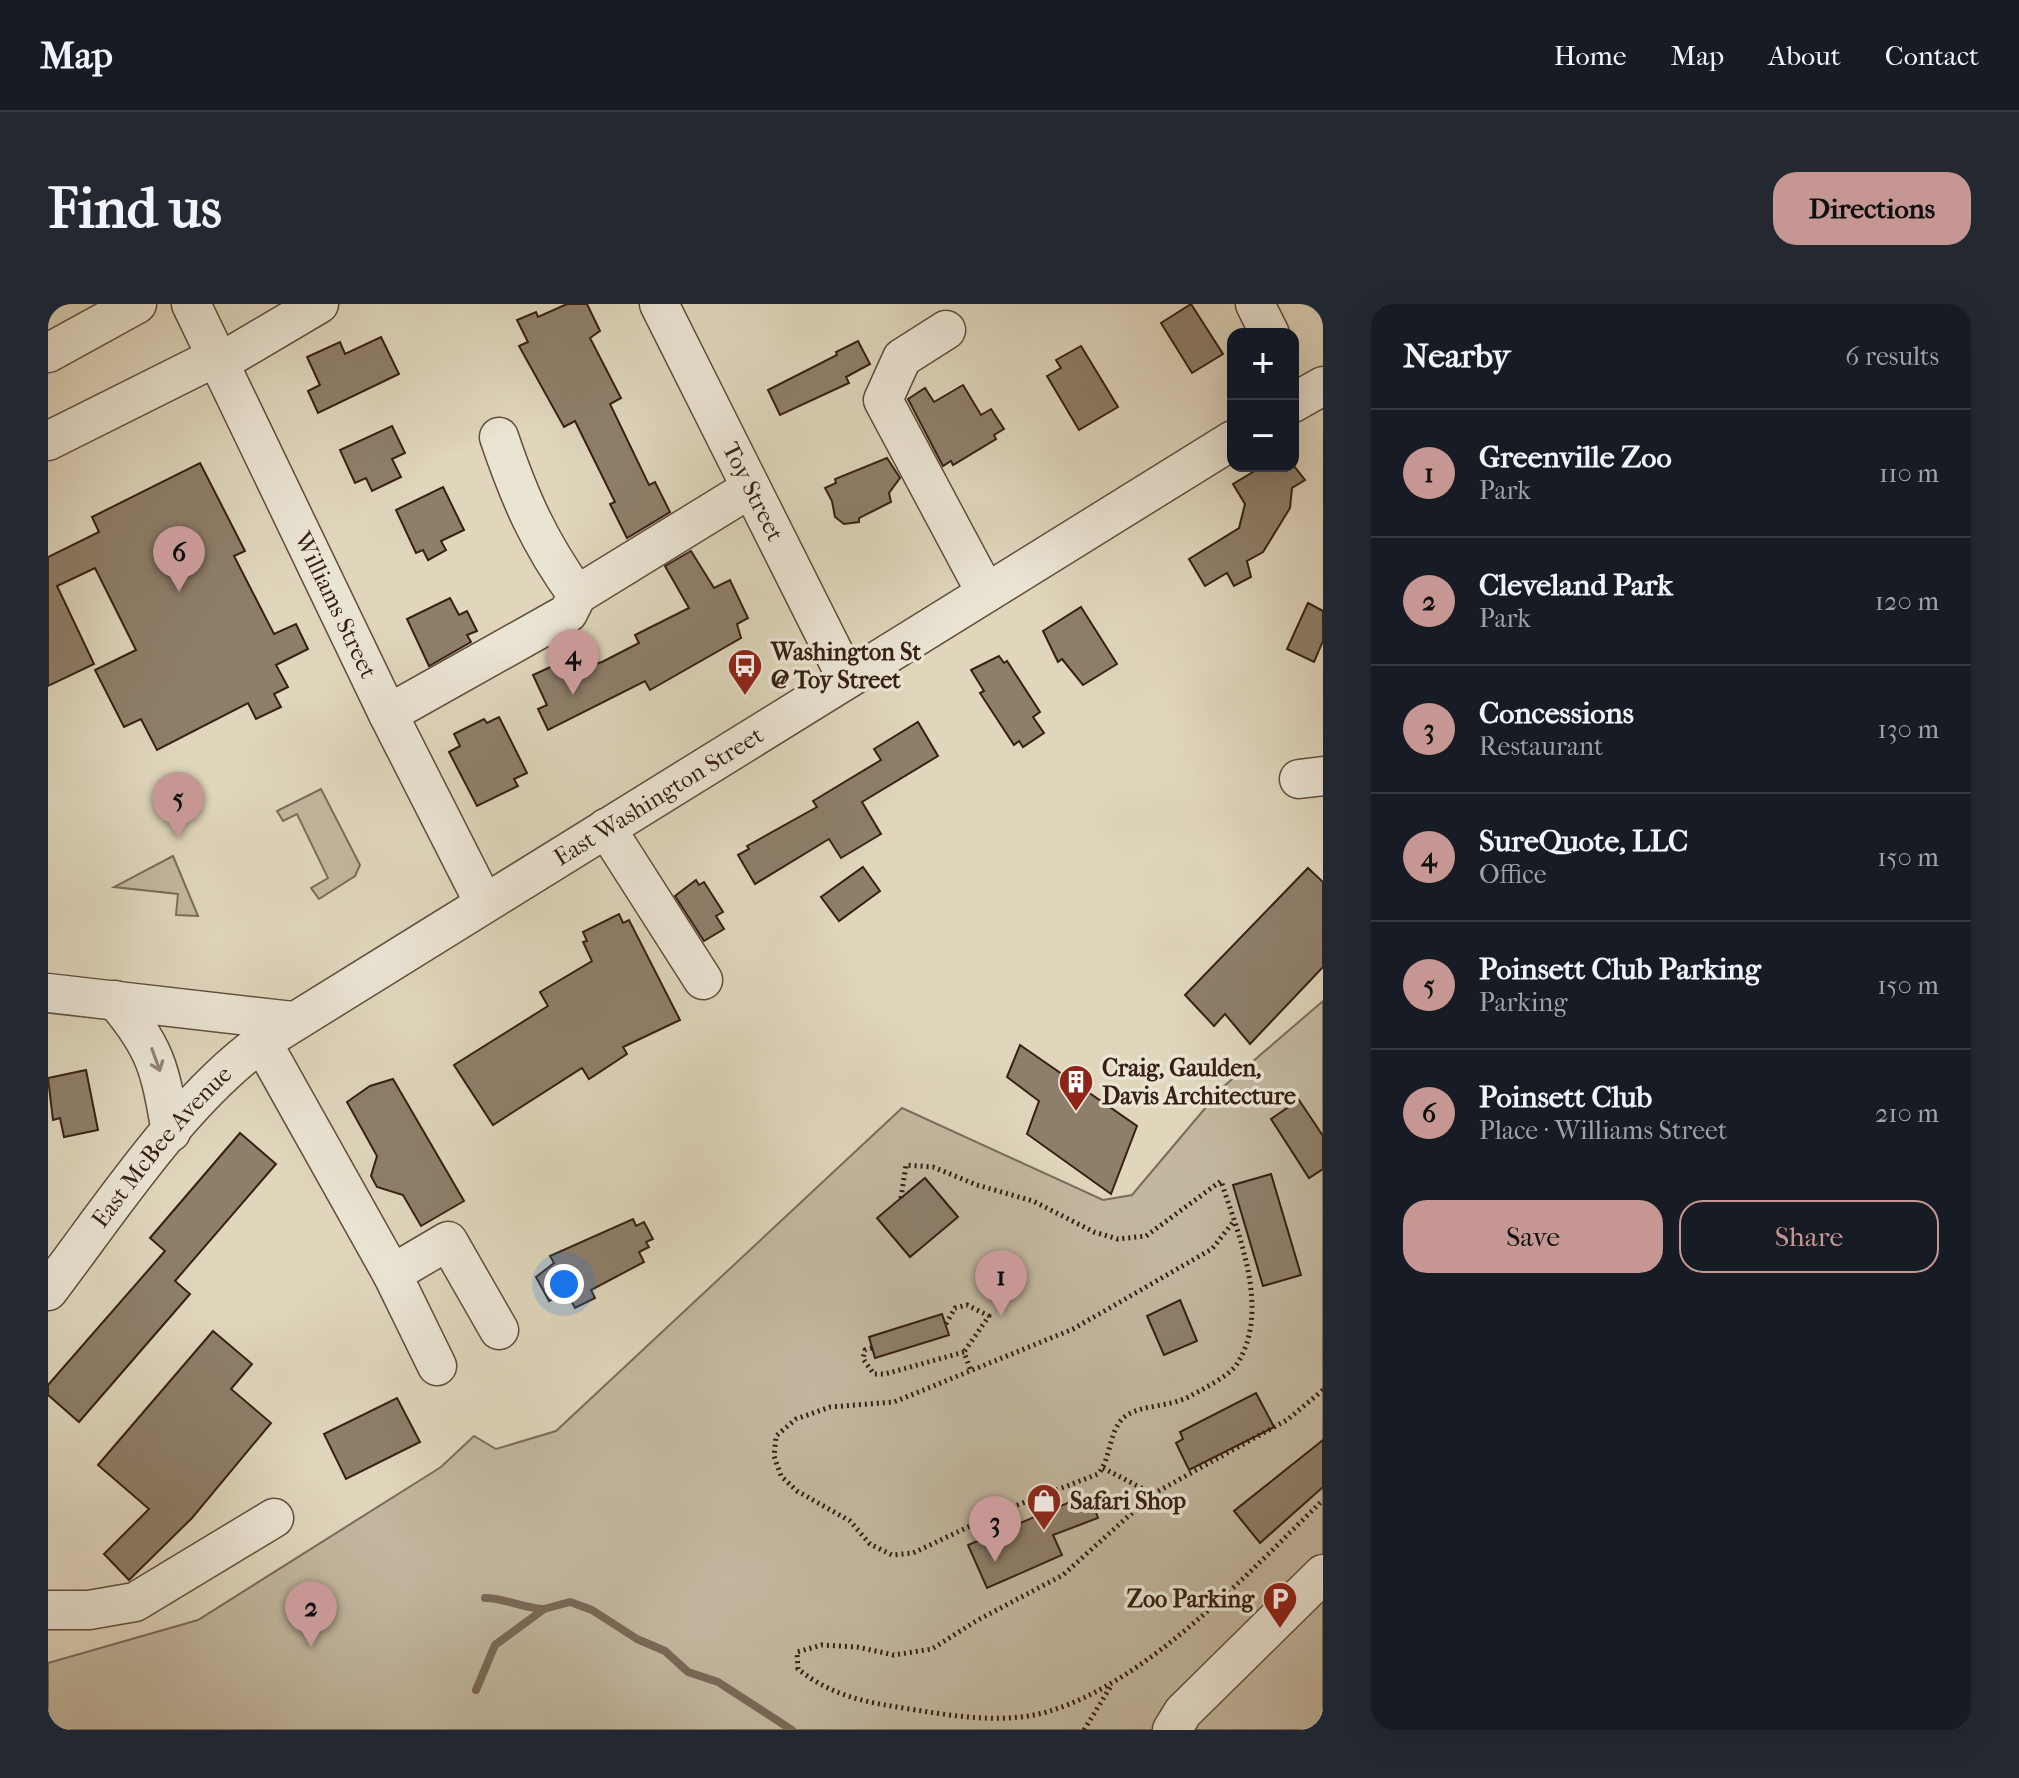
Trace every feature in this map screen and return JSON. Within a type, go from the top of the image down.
[{"type":"street","points":[[48,353],[137,304]]},
{"type":"street","name":"Williams Street","points":[[191,304],[388,714],[484,903]]},
{"type":"street","name":"Toy Street","points":[[659,304],[847,679]]},
{"type":"street","points":[[1255,304],[1267,328]]},
{"type":"street","points":[[48,441],[218,360],[295,310]]},
{"type":"street","points":[[946,330],[902,358],[883,400],[986,593]]},
{"type":"street","points":[[499,437],[516,488],[544,549],[577,595]]},
{"type":"street","name":"East Washington Street","points":[[277,1032],[1227,444]]},
{"type":"street","points":[[388,714],[568,613],[577,595],[751,488]]},
{"type":"street","points":[[606,828],[703,980]]},
{"type":"street","points":[[48,993],[115,1000],[277,1032],[437,1366]]},
{"type":"street","points":[[115,1000],[153,1049],[171,1132]]},
{"type":"street","name":"East McBee Avenue","points":[[48,1291],[171,1132],[223,1075],[277,1032]]},
{"type":"street","points":[[392,1274],[448,1241],[499,1330]]},
{"type":"street","points":[[48,1610],[89,1610],[135,1602],[274,1518]]},
{"type":"street","points":[[1172,1730],[1183,1712],[1323,1574]]},
{"type":"path","points":[[901,1198],[906,1165],[933,1167],[977,1185],[1033,1201],[1094,1232],[1118,1239],[1146,1236],[1221,1181],[1234,1221],[1252,1298],[1250,1336],[1235,1367],[1189,1398],[1129,1414],[1118,1424],[1103,1468],[1077,1485],[1002,1511],[913,1553],[892,1555],[870,1544],[850,1521],[797,1491],[781,1476],[774,1456],[776,1436],[796,1419],[830,1407],[894,1402],[1010,1357],[1109,1310],[1153,1280],[1212,1249],[1234,1221]]},
{"type":"path","points":[[872,1348],[865,1350],[863,1359],[874,1374],[885,1374],[964,1352],[989,1316],[967,1305],[955,1308],[946,1324]]},
{"type":"path","points":[[964,1352],[971,1371]]},
{"type":"path","points":[[1323,1390],[1287,1420],[1153,1494],[1063,1575],[976,1621],[932,1649],[894,1655],[857,1647],[822,1645],[797,1652],[798,1669],[819,1687],[852,1700],[983,1719],[1048,1712],[1111,1685],[1237,1584],[1323,1500]]},
{"type":"path","points":[[1103,1468],[1153,1494]]},
{"type":"path","points":[[1084,1730],[1111,1685]]},
{"type":"shaded area","points":[[321,789],[360,865],[355,876],[319,899],[311,888],[328,878],[297,814],[283,821],[277,811]]},
{"type":"shaded area","points":[[173,856],[198,916],[176,915],[178,894],[114,887]]},
{"type":"shaded area","points":[[1323,1001],[1323,1730],[48,1730],[48,1663],[198,1620],[441,1467],[474,1436],[496,1449],[556,1431],[902,1108],[1103,1200],[1132,1195],[1223,1087]]},
{"type":"building","points":[[567,304],[587,304],[600,331],[590,338],[621,398],[610,404],[649,485],[655,482],[670,512],[627,538],[610,504],[615,502],[575,421],[564,427],[519,346],[528,342],[517,320],[536,312],[538,317]]},
{"type":"building","points":[[1191,304],[1223,354],[1192,373],[1161,323]]},
{"type":"building","points":[[381,337],[399,374],[318,413],[308,391],[320,385],[307,357],[340,342],[345,354]]},
{"type":"building","points":[[858,341],[870,364],[846,377],[849,383],[780,415],[768,390]]},
{"type":"building","points":[[1081,346],[1118,407],[1079,430],[1047,376],[1061,368],[1056,360]]},
{"type":"building","points":[[963,385],[981,415],[991,409],[1004,429],[994,435],[996,439],[953,465],[951,461],[943,466],[908,399],[925,388],[934,402]]},
{"type":"building","points":[[392,426],[405,453],[392,459],[401,477],[372,491],[366,478],[355,483],[340,450]]},
{"type":"building","points":[[887,458],[900,478],[889,493],[891,502],[859,518],[859,522],[844,524],[835,517],[825,488],[836,483],[835,479]]},
{"type":"building","points":[[200,463],[245,551],[234,556],[274,634],[296,624],[308,649],[276,665],[288,687],[274,694],[281,707],[256,719],[248,703],[157,750],[141,719],[124,727],[95,670],[136,650],[95,568],[57,586],[94,664],[48,686],[48,557],[99,532],[92,517]]},
{"type":"building","points":[[1253,472],[1299,472],[1305,480],[1292,488],[1290,508],[1263,552],[1247,561],[1251,577],[1234,586],[1227,573],[1205,586],[1189,559],[1239,528],[1245,504],[1233,484]]},
{"type":"building","points":[[443,487],[464,530],[441,541],[446,550],[428,560],[423,550],[416,553],[396,510]]},
{"type":"building","points":[[691,551],[714,588],[730,580],[748,618],[737,624],[741,638],[650,690],[645,681],[548,730],[538,709],[547,705],[533,675],[559,663],[564,673],[589,661],[591,665],[602,662],[639,643],[635,635],[689,608],[665,566]]},
{"type":"building","points":[[450,598],[459,615],[467,611],[477,631],[467,635],[471,642],[429,666],[407,619]]},
{"type":"building","points":[[1308,603],[1323,611],[1323,641],[1314,662],[1287,649]]},
{"type":"building","points":[[1081,607],[1117,664],[1083,685],[1062,659],[1058,662],[1043,631]]},
{"type":"building","points":[[999,656],[1004,663],[1007,661],[1040,712],[1033,717],[1044,733],[1023,747],[1019,741],[1014,745],[980,693],[984,691],[971,670]]},
{"type":"building","points":[[499,717],[527,773],[514,779],[518,786],[477,806],[449,752],[460,746],[454,734],[484,719],[487,723]]},
{"type":"building","points":[[918,722],[938,756],[862,802],[881,834],[841,858],[829,839],[755,884],[738,855],[749,849],[747,846],[817,807],[813,801],[881,760],[874,749]]},
{"type":"building","points":[[863,867],[880,891],[839,921],[821,897]]},
{"type":"building","points":[[1308,868],[1323,882],[1323,967],[1250,1044],[1225,1014],[1214,1026],[1185,995]]},
{"type":"building","points":[[696,880],[699,885],[704,882],[723,912],[716,916],[724,929],[704,941],[675,896]]},
{"type":"building","points":[[619,914],[623,923],[629,920],[680,1020],[623,1047],[627,1054],[589,1079],[582,1068],[493,1125],[454,1065],[548,1006],[540,992],[592,961],[583,942],[587,941],[583,932]]},
{"type":"building","name":"Craig, Gaulden, Davis Architecture","points":[[1020,1045],[1137,1126],[1111,1194],[1027,1134],[1039,1101],[1007,1077]]},
{"type":"building","points":[[86,1070],[98,1130],[64,1137],[60,1118],[53,1120],[48,1078]]},
{"type":"building","points":[[393,1079],[464,1201],[421,1226],[403,1195],[377,1187],[371,1176],[377,1156],[347,1102],[370,1086]]},
{"type":"building","points":[[1299,1100],[1323,1136],[1323,1169],[1309,1178],[1271,1119]]},
{"type":"building","points":[[240,1133],[276,1164],[175,1281],[190,1294],[79,1422],[48,1395],[48,1385],[165,1251],[150,1238]]},
{"type":"building","points":[[1271,1174],[1301,1275],[1263,1286],[1233,1185]]},
{"type":"building","points":[[925,1178],[958,1217],[910,1257],[877,1218]]},
{"type":"building","points":[[633,1219],[636,1226],[644,1222],[653,1239],[646,1242],[649,1247],[639,1252],[644,1262],[591,1290],[595,1298],[575,1308],[567,1293],[549,1301],[536,1277],[554,1263],[550,1256]]},
{"type":"building","points":[[1180,1300],[1197,1341],[1164,1355],[1147,1316]]},
{"type":"building","points":[[942,1314],[949,1335],[875,1358],[869,1337]]},
{"type":"building","points":[[213,1331],[252,1364],[231,1389],[271,1423],[192,1518],[129,1580],[104,1554],[149,1509],[98,1465]]},
{"type":"building","points":[[1256,1393],[1274,1427],[1189,1470],[1176,1443],[1183,1439],[1180,1432]]},
{"type":"building","points":[[397,1398],[420,1442],[346,1479],[324,1434]]},
{"type":"building","points":[[1323,1440],[1323,1487],[1260,1543],[1234,1511]]},
{"type":"building","points":[[1089,1494],[1098,1518],[1053,1535],[1062,1555],[987,1588],[968,1545]]},
{"type":"waterway","points":[[485,1598],[543,1609]]},
{"type":"waterway","points":[[476,1690],[495,1645],[544,1609],[570,1602],[592,1610],[637,1639],[665,1651],[688,1672],[718,1682],[792,1730]]},
{"type":"place","name":"Poinsett Club","points":[[179,592]]},
{"type":"place","name":"SureQuote, LLC","points":[[573,695]]},
{"type":"place","name":"Washington St @ Toy Street","points":[[745,697]]},
{"type":"place","name":"Poinsett Club Parking","points":[[178,838]]},
{"type":"place","name":"Craig, Gaulden, Davis Architecture","points":[[1076,1113]]},
{"type":"place","name":"Greenville Zoo","points":[[1001,1316]]},
{"type":"place","name":"Safari Shop","points":[[1044,1532]]},
{"type":"place","name":"Concessions","points":[[995,1562]]},
{"type":"place","name":"Zoo Parking","points":[[1280,1630]]},
{"type":"place","name":"Cleveland Park","points":[[311,1647]]}]
